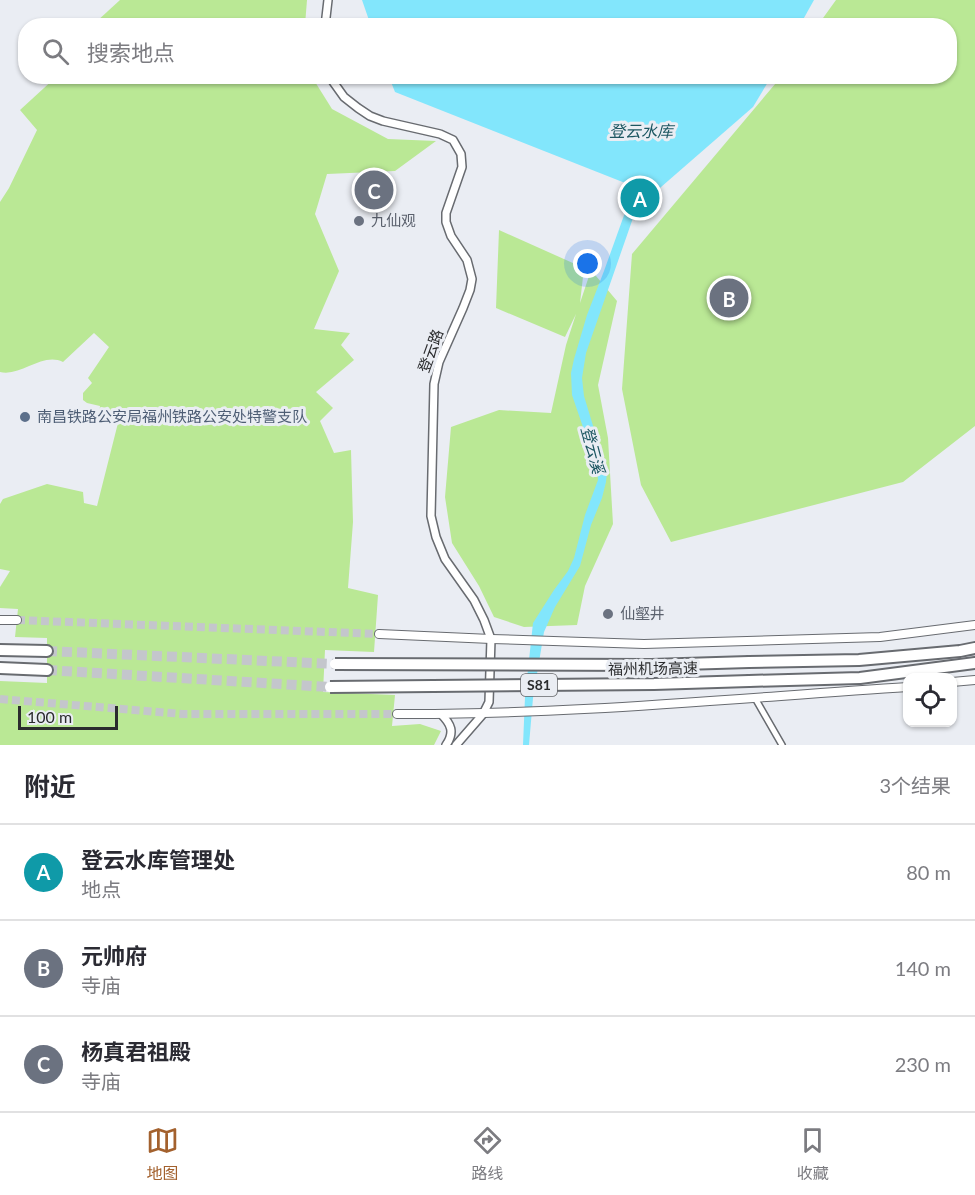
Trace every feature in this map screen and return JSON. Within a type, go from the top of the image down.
[{"type":"highway","name":"福州机场高速","points":[[335,664],[651,665],[859,660],[975,648]]},
{"type":"highway","points":[[0,650],[47,651]]},
{"type":"highway","name":"福州机场高速","points":[[330,687],[654,684],[860,678],[975,663]]},
{"type":"highway","points":[[0,668],[46,670]]},
{"type":"main road","points":[[0,620],[17,620]]},
{"type":"main road","points":[[379,634],[644,644],[880,637],[975,625]]},
{"type":"main road","points":[[957,682],[975,680]]},
{"type":"main road","points":[[397,714],[501,714],[903,687]]},
{"type":"street","points":[[325,18],[328,0]]},
{"type":"street","name":"登云路","points":[[334,84],[344,97],[370,116],[445,135],[456,143],[461,154],[462,167],[448,207],[446,222],[451,236],[467,260],[472,279],[463,308],[439,362],[434,384],[430,516],[445,559],[474,600],[491,639],[490,700],[483,714],[456,745]]},
{"type":"street","points":[[756,698],[782,745]]},
{"type":"street","points":[[441,714],[451,728],[451,736],[446,745]]},
{"type":"street","points":[[451,745],[483,714]]},
{"type":"green space","points":[[120,0],[307,0],[306,18],[100,18]]},
{"type":"green space","points":[[836,0],[975,0],[975,426],[903,482],[671,542],[641,485],[622,389],[632,254],[775,84],[957,84],[957,18],[823,18]]},
{"type":"green space","points":[[48,84],[316,84],[332,109],[388,139],[436,141],[395,171],[327,174],[315,214],[339,271],[314,329],[350,333],[341,345],[354,360],[316,392],[333,408],[320,421],[334,453],[351,450],[353,522],[348,588],[378,595],[374,652],[325,650],[323,692],[395,695],[392,726],[420,724],[441,731],[434,745],[0,745],[0,681],[47,683],[47,638],[15,637],[18,609],[0,608],[0,587],[10,571],[0,569],[0,504],[3,499],[47,484],[83,492],[84,503],[97,506],[119,419],[99,415],[100,406],[83,400],[83,393],[92,383],[88,378],[109,347],[94,333],[63,362],[47,360],[16,371],[0,372],[0,202],[37,130],[20,110]]},
{"type":"green space","points":[[499,230],[584,268],[580,303],[591,270],[617,301],[598,385],[608,438],[613,524],[585,586],[577,625],[524,627],[494,617],[479,586],[452,543],[445,497],[451,427],[499,410],[551,413],[566,345],[576,314],[565,337],[496,308]]},
{"type":"water","points":[[362,0],[814,0],[804,18],[368,18]]},
{"type":"water","name":"登云水库","points":[[392,84],[767,84],[753,107],[653,194],[395,92]]},
{"type":"water","points":[[627,207],[635,210],[633,218],[586,353],[582,378],[584,396],[607,472],[606,482],[580,566],[555,607],[544,632],[533,698],[529,745],[523,745],[525,697],[533,623],[568,571],[574,558],[585,515],[598,480],[597,468],[572,395],[571,373],[587,315]]},
{"type":"waterway","name":"登云溪","points":[[630,210],[640,189]]},
{"type":"tunnel","points":[[17,620],[379,634]]},
{"type":"tunnel","points":[[47,651],[335,664]]},
{"type":"tunnel","points":[[47,670],[330,687]]},
{"type":"tunnel","points":[[0,699],[183,714],[397,714]]},
{"type":"place","name":"杨真君祖殿","points":[[374,190]]},
{"type":"place","name":"登云水库管理处","points":[[640,198]]},
{"type":"place","name":"九仙观","points":[[359,221]]},
{"type":"place","name":"元帅府","points":[[729,298]]},
{"type":"place","name":"南昌铁路公安局福州铁路公安处特警支队","points":[[25,417]]},
{"type":"place","name":"仙壑井","points":[[608,614]]}]
